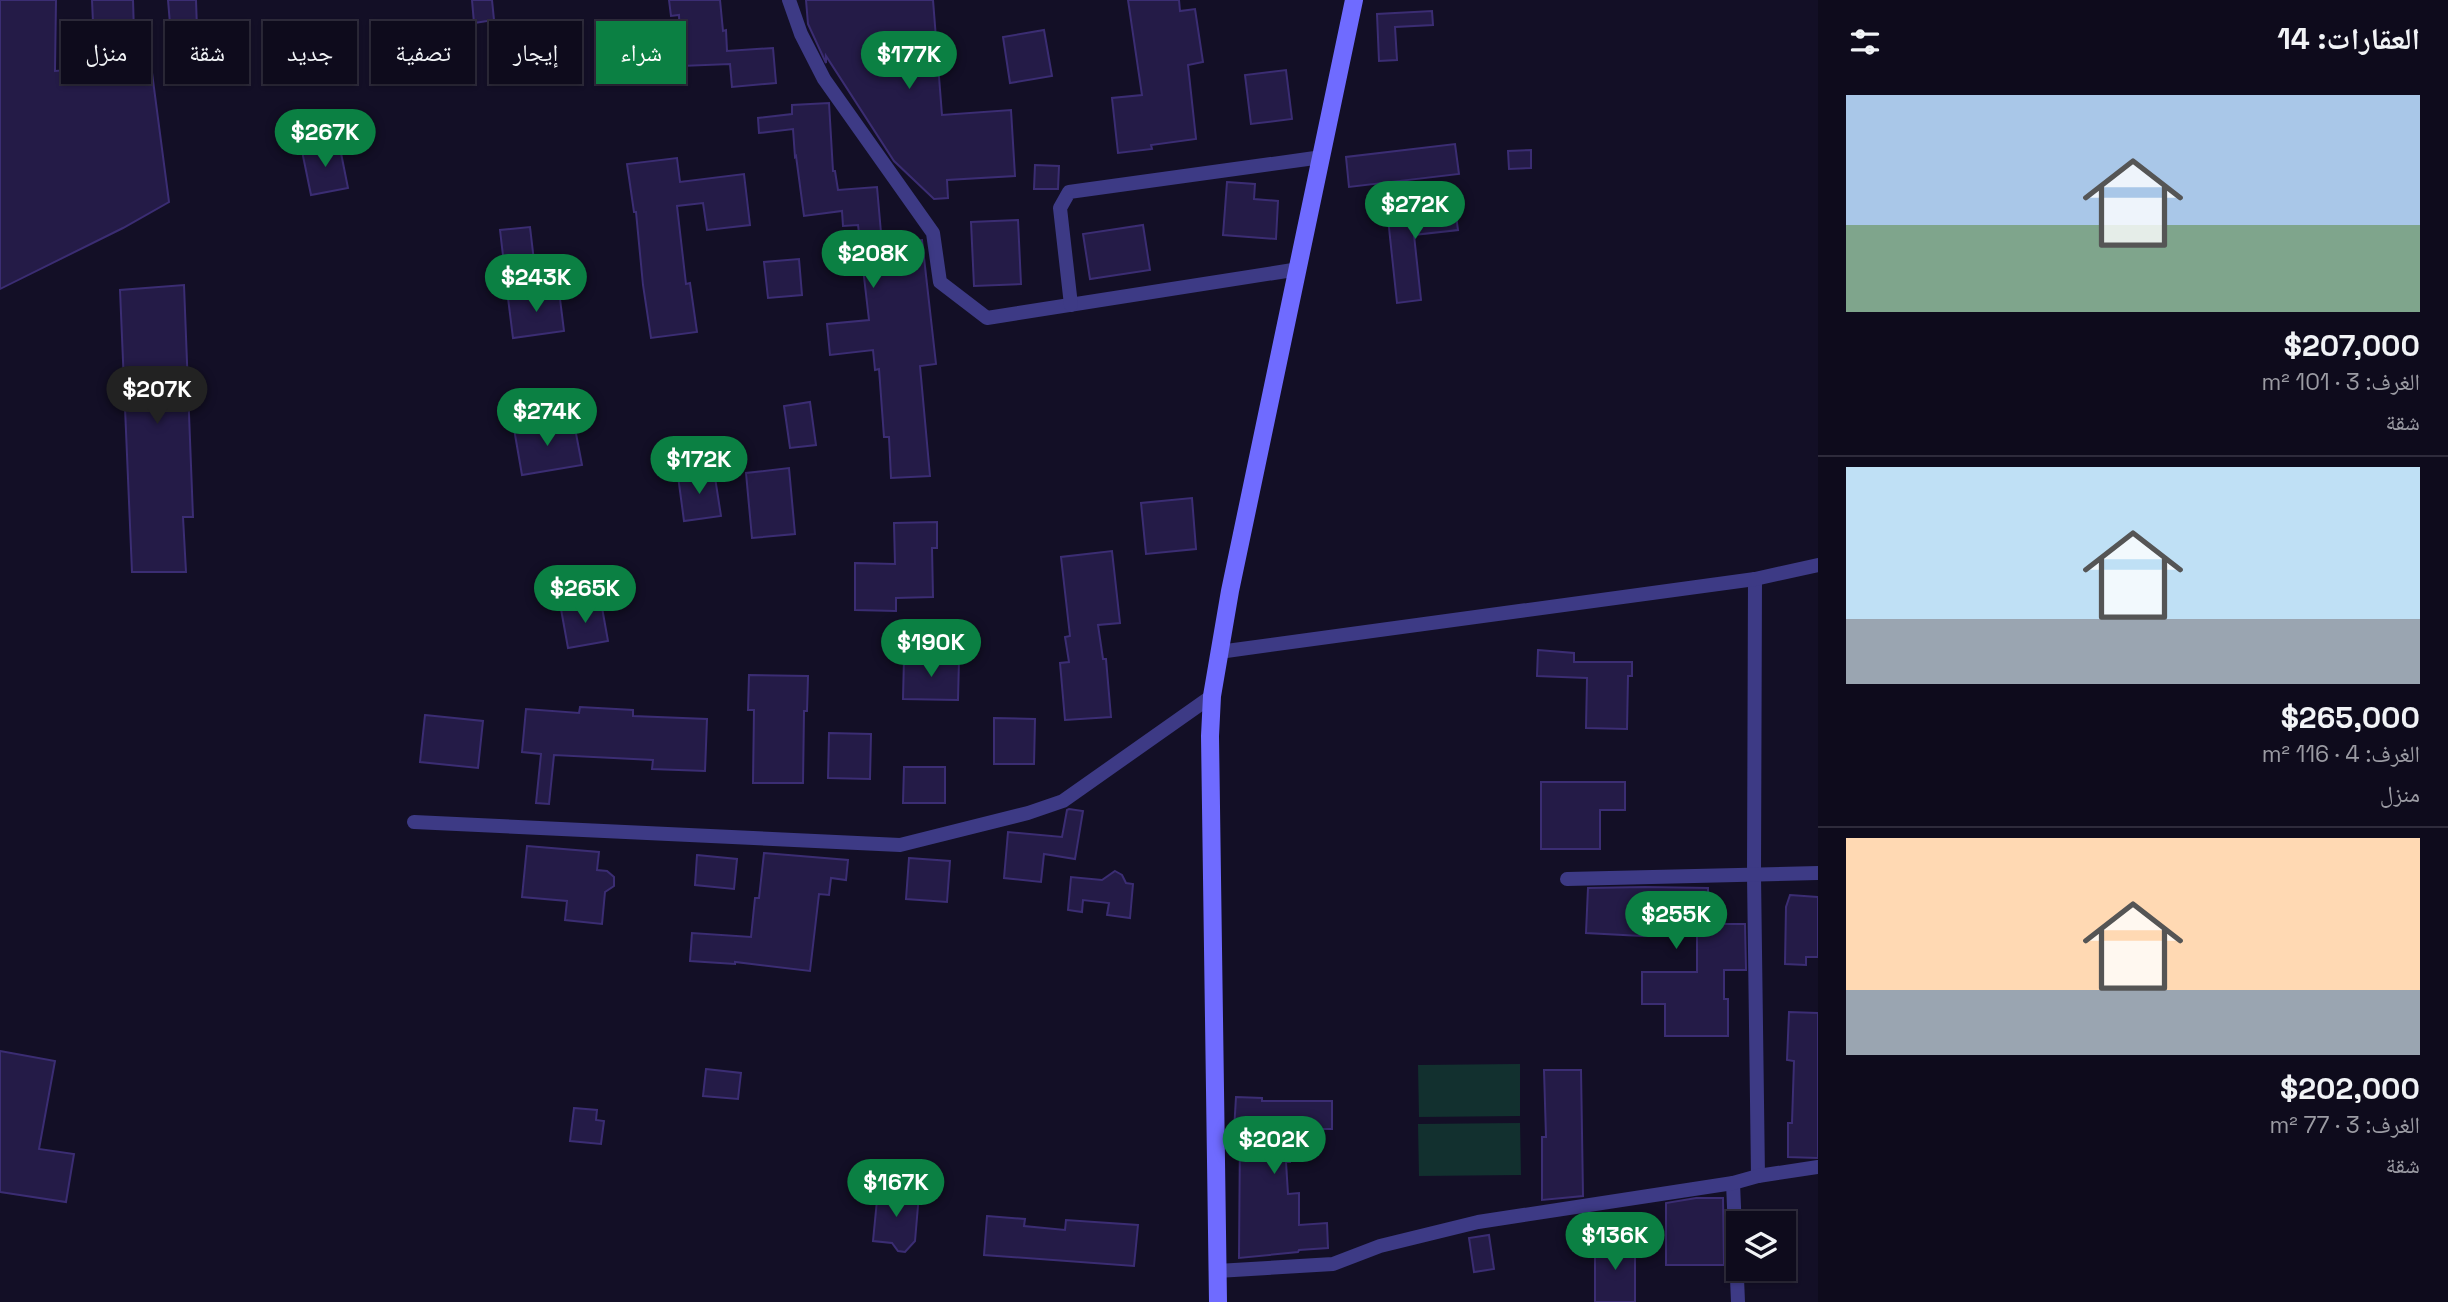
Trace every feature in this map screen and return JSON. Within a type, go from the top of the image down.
[{"type":"street","points":[[789,0],[801,34],[824,79],[933,233],[940,282],[988,318],[1299,269]]},
{"type":"street","points":[[1218,1302],[1210,736],[1212,695],[1354,0]]},
{"type":"street","points":[[1071,305],[1060,208],[1069,192],[1322,157]]},
{"type":"street","points":[[1219,652],[1755,579],[1818,565]]},
{"type":"street","points":[[1755,579],[1754,876],[1758,1176]]},
{"type":"street","points":[[414,822],[900,845],[1028,813],[1063,801],[1212,695]]},
{"type":"street","points":[[1567,879],[1818,873]]},
{"type":"street","points":[[1217,1272],[1333,1264],[1380,1247],[1478,1222],[1733,1183],[1758,1176],[1818,1167]]},
{"type":"street","points":[[1733,1183],[1738,1302]]},
{"type":"green space","points":[[1520,1064],[1520,1116],[1419,1117],[1418,1065]]},
{"type":"green space","points":[[1520,1123],[1521,1175],[1419,1176],[1418,1124]]},
{"type":"building","points":[[0,0],[56,0],[55,71],[61,71],[61,84],[151,84],[151,65],[169,202],[0,289]]},
{"type":"building","points":[[92,0],[133,0],[134,21],[93,21]]},
{"type":"building","points":[[168,0],[196,0],[197,21],[170,21]]},
{"type":"building","points":[[472,0],[492,0],[494,20],[474,21]]},
{"type":"building","points":[[669,0],[720,0],[727,51],[773,48],[776,83],[732,87],[730,64],[686,66],[686,21],[679,21],[679,15],[671,16]]},
{"type":"building","points":[[806,0],[933,0],[942,115],[1011,110],[1015,176],[947,180],[948,198],[934,199],[894,161],[826,56],[826,63],[808,24]]},
{"type":"building","points":[[1128,0],[1179,0],[1180,11],[1195,9],[1203,62],[1188,65],[1196,139],[1118,153],[1112,98],[1142,95]]},
{"type":"building","points":[[1432,11],[1433,25],[1395,27],[1397,60],[1379,61],[1377,14]]},
{"type":"building","points":[[1044,30],[1052,76],[1010,83],[1003,37]]},
{"type":"building","points":[[1286,70],[1292,119],[1251,124],[1245,75]]},
{"type":"building","points":[[829,103],[833,171],[838,190],[877,187],[882,244],[922,240],[936,364],[920,366],[930,476],[891,478],[889,437],[884,437],[879,369],[875,370],[873,350],[830,355],[827,324],[869,320],[858,225],[843,226],[842,211],[804,216],[793,129],[759,133],[758,118],[792,114],[792,105]]},
{"type":"building","points":[[339,143],[348,188],[311,195],[302,151]]},
{"type":"building","points":[[1455,144],[1459,174],[1349,187],[1346,157]]},
{"type":"building","points":[[1531,150],[1531,168],[1509,169],[1508,151]]},
{"type":"building","points":[[677,158],[680,182],[744,174],[750,225],[707,230],[703,203],[677,206],[686,284],[690,283],[697,332],[651,338],[636,212],[627,164]]},
{"type":"building","points":[[1035,165],[1059,166],[1058,189],[1034,189]]},
{"type":"building","points":[[1227,182],[1255,184],[1254,199],[1278,201],[1276,239],[1223,235]]},
{"type":"building","points":[[1454,201],[1458,230],[1414,235],[1421,300],[1397,303],[1387,209]]},
{"type":"building","points":[[1018,220],[1021,284],[974,286],[971,222]]},
{"type":"building","points":[[1143,225],[1150,270],[1090,279],[1083,234]]},
{"type":"building","points":[[530,227],[534,261],[504,264],[500,230]]},
{"type":"building","points":[[799,259],[802,295],[768,298],[764,262]]},
{"type":"building","points":[[184,285],[193,517],[183,517],[186,572],[132,572],[120,290]]},
{"type":"building","points":[[559,291],[564,331],[513,338],[508,298]]},
{"type":"building","points":[[810,402],[816,445],[790,448],[784,406]]},
{"type":"building","points":[[527,421],[529,431],[574,423],[582,465],[522,475],[513,423]]},
{"type":"building","points":[[789,468],[795,534],[752,538],[746,473]]},
{"type":"building","points":[[714,471],[721,516],[684,521],[678,476]]},
{"type":"building","points":[[1192,498],[1196,549],[1146,554],[1141,503]]},
{"type":"building","points":[[937,522],[937,548],[932,548],[933,597],[896,598],[896,611],[855,610],[855,563],[895,564],[894,523]]},
{"type":"building","points":[[1112,551],[1120,623],[1098,625],[1103,659],[1106,659],[1111,717],[1065,720],[1060,663],[1069,662],[1065,637],[1070,636],[1061,557]]},
{"type":"building","points":[[601,602],[608,641],[568,648],[561,609]]},
{"type":"building","points":[[1538,650],[1574,653],[1574,662],[1632,662],[1632,676],[1628,676],[1627,729],[1586,728],[1587,678],[1537,676]]},
{"type":"building","points":[[904,658],[959,659],[958,700],[903,699]]},
{"type":"building","points":[[749,675],[808,676],[807,711],[804,711],[803,783],[753,783],[754,710],[748,710]]},
{"type":"building","points":[[580,707],[633,710],[633,716],[707,719],[705,771],[652,769],[653,760],[554,755],[549,804],[536,803],[541,754],[522,752],[526,709],[579,713]]},
{"type":"building","points":[[425,715],[483,721],[478,768],[420,762]]},
{"type":"building","points":[[994,718],[1035,719],[1034,764],[994,764]]},
{"type":"building","points":[[829,733],[871,734],[870,779],[828,778]]},
{"type":"building","points":[[904,767],[945,767],[945,803],[903,803]]},
{"type":"building","points":[[1541,782],[1625,782],[1625,810],[1600,810],[1600,849],[1541,849]]},
{"type":"building","points":[[1069,809],[1083,811],[1075,859],[1044,854],[1041,882],[1004,878],[1008,832],[1062,837]]},
{"type":"building","points":[[527,846],[599,852],[597,870],[607,871],[614,877],[614,886],[605,892],[602,924],[565,920],[567,901],[522,897]]},
{"type":"building","points":[[764,853],[848,860],[846,880],[831,878],[829,895],[819,894],[810,971],[735,962],[690,961],[692,933],[751,937]]},
{"type":"building","points":[[697,855],[737,859],[734,889],[695,885]]},
{"type":"building","points":[[909,858],[950,861],[947,902],[906,899]]},
{"type":"building","points":[[1115,871],[1122,875],[1126,883],[1133,884],[1130,918],[1107,915],[1109,903],[1083,900],[1082,912],[1068,910],[1071,877],[1102,880]]},
{"type":"building","points":[[1588,888],[1708,888],[1708,924],[1745,924],[1746,970],[1724,970],[1724,999],[1728,999],[1728,1036],[1665,1036],[1665,1004],[1642,1004],[1642,972],[1697,972],[1697,935],[1586,933]]},
{"type":"building","points":[[1790,895],[1818,897],[1818,957],[1806,957],[1806,965],[1785,964],[1786,907]]},
{"type":"building","points":[[1789,1012],[1818,1013],[1818,1158],[1788,1157],[1788,1123],[1792,1123],[1794,1061],[1787,1060]]},
{"type":"building","points":[[0,1051],[55,1061],[39,1149],[74,1154],[66,1202],[0,1192]]},
{"type":"building","points":[[706,1069],[741,1073],[738,1099],[703,1096]]},
{"type":"building","points":[[1544,1070],[1581,1070],[1583,1196],[1542,1200],[1542,1137],[1546,1137]]},
{"type":"building","points":[[1236,1097],[1262,1098],[1262,1101],[1332,1101],[1332,1129],[1290,1129],[1290,1162],[1286,1162],[1288,1194],[1299,1193],[1299,1225],[1327,1223],[1328,1248],[1239,1258],[1240,1131],[1234,1131]]},
{"type":"building","points":[[574,1108],[597,1110],[596,1120],[604,1121],[601,1144],[570,1141]]},
{"type":"building","points":[[878,1190],[919,1194],[915,1241],[905,1252],[898,1251],[892,1243],[873,1241]]},
{"type":"building","points":[[1696,1198],[1723,1198],[1724,1265],[1666,1265],[1666,1203]]},
{"type":"building","points":[[987,1216],[1025,1219],[1024,1226],[1065,1230],[1066,1220],[1138,1225],[1134,1266],[984,1255]]},
{"type":"building","points":[[1489,1235],[1494,1269],[1474,1272],[1469,1238]]},
{"type":"building","points":[[1595,1241],[1635,1241],[1635,1302],[1595,1302]]}]
